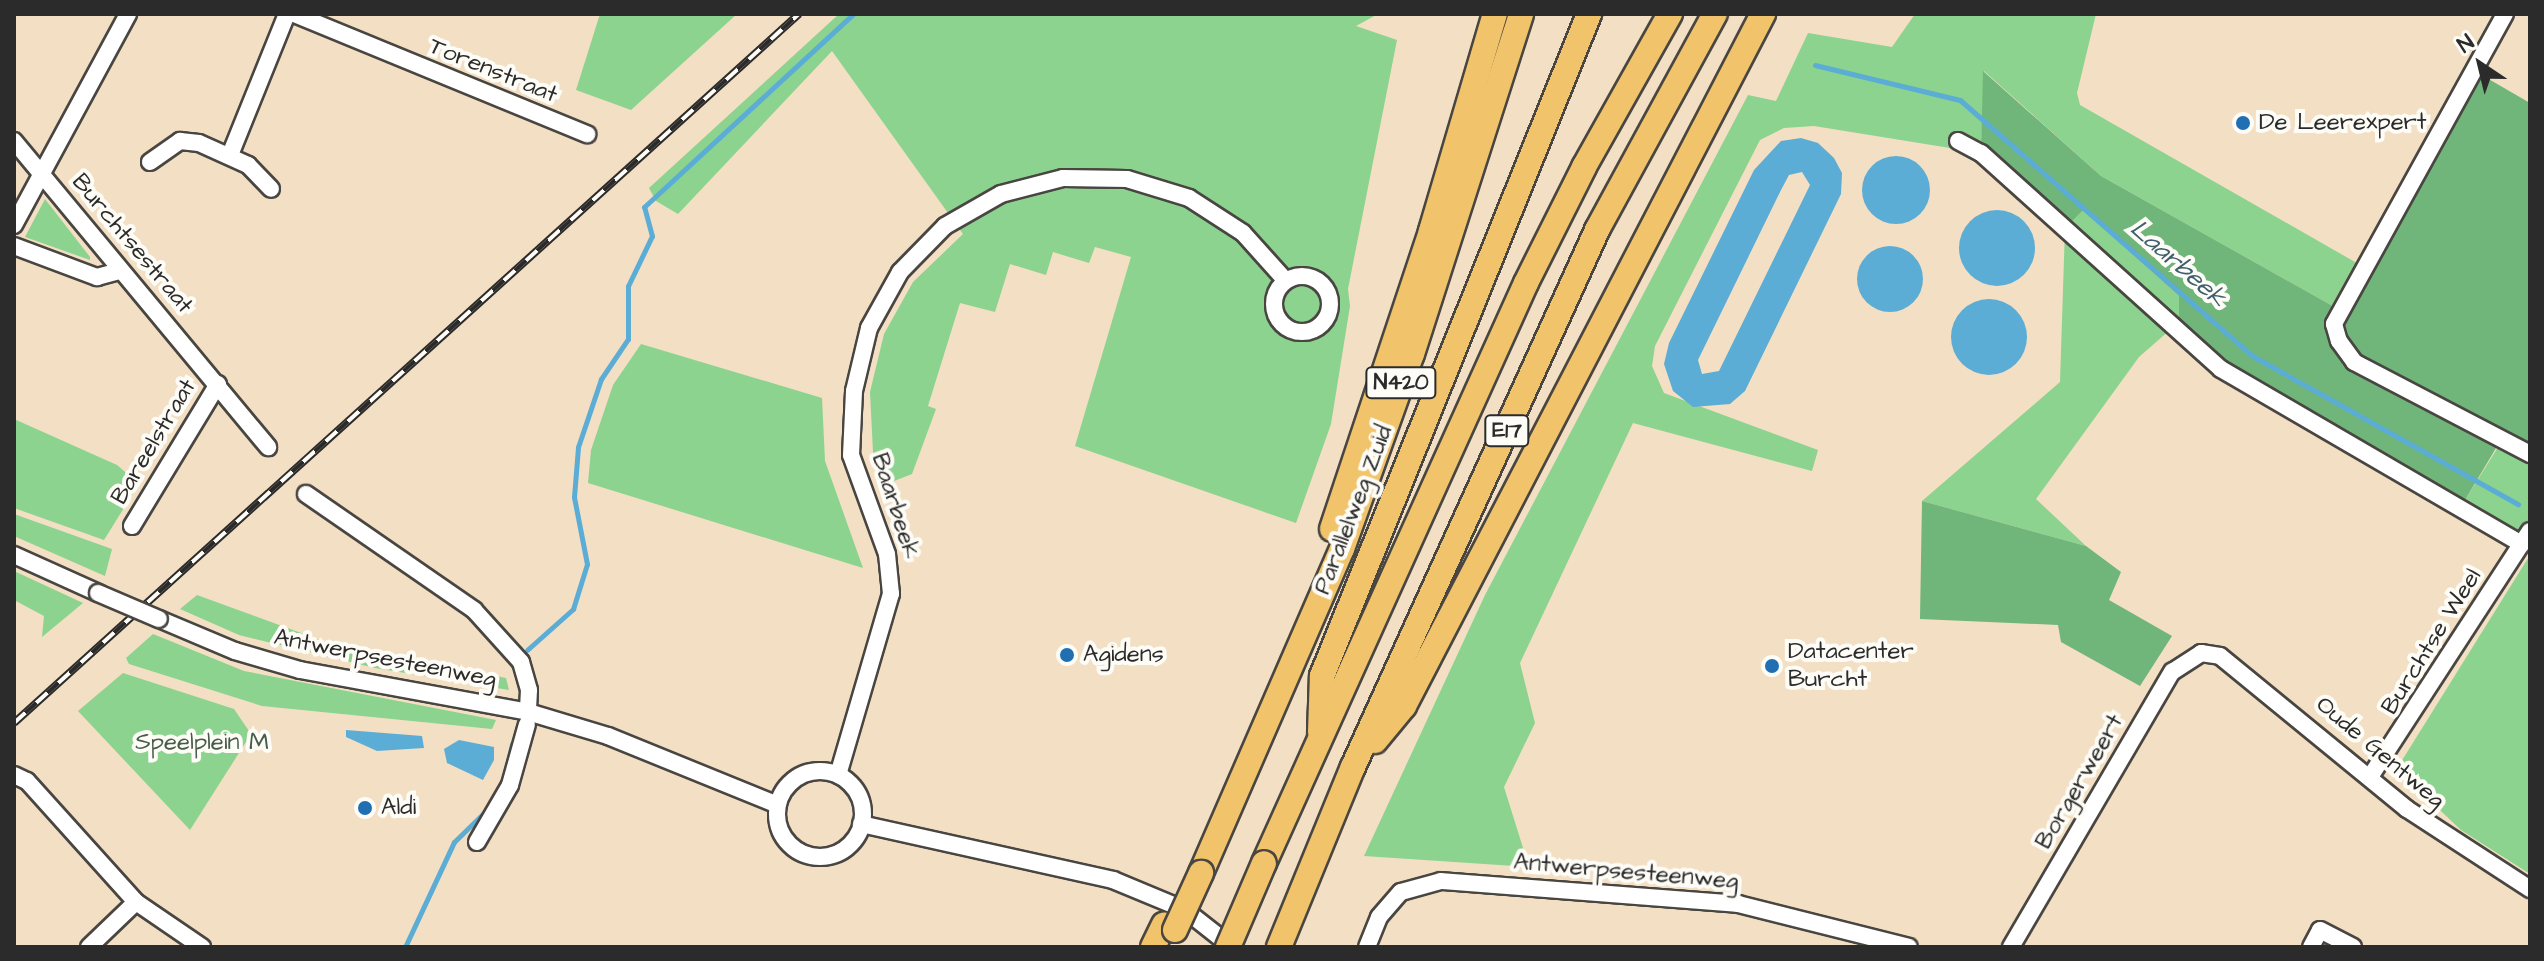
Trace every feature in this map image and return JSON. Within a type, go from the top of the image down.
[{"type":"highway","name":"Parallelweg Zuid","points":[[1153,947],[1169,933],[1332,530],[1495,14]]},
{"type":"highway","name":"Parallelweg Zuid","points":[[1195,872],[1342,549],[1521,14]]},
{"type":"highway","name":"E17","points":[[1230,947],[1264,863],[1526,283],[1670,14]]},
{"type":"highway","name":"E17","points":[[1279,947],[1353,767],[1597,230],[1715,14]]},
{"type":"highway","points":[[1353,767],[1404,706],[1763,14]]},
{"type":"highway","points":[[1319,747],[1322,676],[1587,18]]},
{"type":"street","name":"Burchtsestraat","points":[[128,14],[43,176],[268,447]]},
{"type":"street","points":[[230,155],[287,14]]},
{"type":"street","name":"Torenstraat","points":[[294,14],[587,134]]},
{"type":"street","points":[[2505,14],[2334,324],[2339,341],[2354,362],[2530,454]]},
{"type":"street","points":[[14,141],[43,176],[14,225]]},
{"type":"street","points":[[150,162],[180,141],[230,155],[248,165],[271,189]]},
{"type":"street","points":[[1958,141],[1981,153],[2221,369],[2526,538]]},
{"type":"street","name":"Baarbeek","points":[[838,775],[891,594],[887,554],[851,455],[854,391],[869,328],[900,272],[945,226],[1001,194],[1063,178],[1115,179],[1163,187],[1189,198],[1243,233],[1286,281]]},
{"type":"street","points":[[14,246],[97,277],[119,271]]},
{"type":"street","name":"Bareelstraat","points":[[132,526],[218,384]]},
{"type":"street","name":"Antwerpsesteenweg","points":[[306,494],[474,610],[521,662],[528,718]]},
{"type":"street","name":"Burchtse Weel","points":[[2370,777],[2526,538]]},
{"type":"street","name":"Antwerpsesteenweg","points":[[14,555],[235,651],[300,670],[608,736],[778,805]]},
{"type":"street","name":"Oude Gentweg","points":[[2201,653],[2220,656],[2450,841],[2530,889]]},
{"type":"street","name":"Borgerweert","points":[[2011,947],[2172,672],[2201,653]]},
{"type":"street","points":[[477,842],[510,785],[528,718]]},
{"type":"street","points":[[14,775],[27,781],[136,902],[202,947]]},
{"type":"street","points":[[803,775],[838,775],[860,797],[861,824],[841,851],[805,854],[785,839],[778,805],[788,786],[803,775]]},
{"type":"street","points":[[861,824],[1113,880],[1185,910],[1230,947]]},
{"type":"street","name":"Antwerpsesteenweg","points":[[1367,947],[1379,917],[1401,892],[1441,881],[1738,904],[1858,940],[1909,947]]},
{"type":"street","points":[[89,947],[136,902]]},
{"type":"street","points":[[2311,947],[2320,930],[2353,947]]},
{"type":"green space","points":[[600,14],[737,14],[631,110],[576,90]]},
{"type":"green space","points":[[839,14],[1378,14],[1356,26],[1397,40],[1348,289],[1350,306],[1331,424],[1296,523],[1075,446],[1131,257],[1095,247],[1089,263],[1053,252],[1046,275],[1010,264],[995,312],[960,303],[928,406],[936,409],[912,474],[884,485],[873,452],[870,392],[884,334],[913,282],[963,234],[832,51],[678,214],[656,201],[649,188]]},
{"type":"green space","points":[[1915,14],[2096,14],[2077,93],[2080,105],[2362,266],[2338,309],[2101,176],[1984,71],[1981,153],[1814,126],[1784,128],[1760,140],[1655,346],[1652,366],[1664,393],[1818,450],[1812,471],[1633,423],[1520,663],[1535,723],[1504,787],[1529,867],[1364,856],[1485,595],[1748,95],[1776,101],[1808,33],[1892,47]]},
{"type":"green space","points":[[2473,70],[2530,103],[2530,454],[2502,438],[2465,500],[2226,364],[2179,322],[2179,296],[2083,210],[2065,228],[1981,153],[1983,71],[2101,176],[2338,309]]},
{"type":"green space","points":[[45,199],[90,257],[90,260],[25,237]]},
{"type":"green space","points":[[2082,209],[2179,296],[2179,322],[2139,357],[2036,499],[2086,546],[1922,501],[2060,382],[2065,228]]},
{"type":"green space","points":[[641,344],[822,398],[825,461],[863,568],[588,483],[591,450],[613,385]]},
{"type":"green space","points":[[2530,396],[2530,540],[2465,500]]},
{"type":"green space","points":[[14,419],[117,465],[131,477],[137,487],[104,540],[14,508]]},
{"type":"green space","points":[[1922,501],[2086,546],[2121,572],[2109,600],[2172,636],[2140,686],[2061,642],[2058,625],[1920,619]]},
{"type":"green space","points":[[14,514],[112,549],[105,576],[14,536]]},
{"type":"green space","points":[[2530,555],[2530,874],[2461,830],[2407,779],[2401,762]]},
{"type":"green space","points":[[14,571],[83,603],[42,637],[44,616],[14,600]]},
{"type":"green space","points":[[197,595],[323,641],[506,678],[509,690],[375,668],[239,635],[180,609]]},
{"type":"green space","points":[[153,634],[244,671],[496,720],[492,729],[262,706],[129,664],[126,658]]},
{"type":"green space","name":"Speelplein M","points":[[123,673],[234,709],[251,734],[190,830],[78,711]]},
{"type":"water","points":[[1801,138],[1818,143],[1834,158],[1842,173],[1841,194],[1745,391],[1730,404],[1693,407],[1673,391],[1664,364],[1669,343],[1754,170],[1781,141]],"holes":[[[1802,172],[1810,185],[1719,371],[1702,374],[1698,360],[1789,175]]]},
{"type":"water","points":[[1896,156],[1920,166],[1930,190],[1920,214],[1896,224],[1872,214],[1862,190],[1872,166]]},
{"type":"water","points":[[1990,210],[2004,210],[2018,216],[2029,227],[2035,248],[2032,263],[2024,275],[2004,286],[1990,286],[1976,280],[1965,269],[1959,255],[1959,241],[1965,227],[1976,216]]},
{"type":"water","points":[[1883,246],[1897,246],[1909,251],[1918,260],[1923,279],[1921,292],[1914,303],[1897,312],[1883,312],[1871,307],[1862,298],[1857,286],[1857,272],[1862,260],[1871,251]]},
{"type":"water","points":[[1982,299],[1996,299],[2010,305],[2021,316],[2027,337],[2024,352],[2016,364],[1996,375],[1982,375],[1968,369],[1957,358],[1951,344],[1951,330],[1957,316],[1968,305]]},
{"type":"water","points":[[346,730],[422,736],[424,748],[377,751],[346,737]]},
{"type":"water","points":[[459,740],[494,747],[494,760],[483,780],[447,763],[444,749]]},
{"type":"waterway","points":[[527,650],[573,609],[587,564],[574,497],[578,447],[601,379],[628,339],[628,286],[652,236],[644,207],[853,14]]},
{"type":"waterway","name":"Laarbeek","points":[[1815,65],[1960,100],[2251,355],[2518,504]]},
{"type":"waterway","points":[[506,770],[512,744]]},
{"type":"waterway","points":[[405,947],[454,842],[493,804]]},
{"type":"railway","points":[[14,723],[799,14]]},
{"type":"place","name":"De Leerexpert","points":[[2243,123]]},
{"type":"place","name":"Agidens","points":[[1067,655]]},
{"type":"place","name":"Datacenter Burcht","points":[[1772,666]]},
{"type":"place","name":"Aldi","points":[[365,808]]}]
